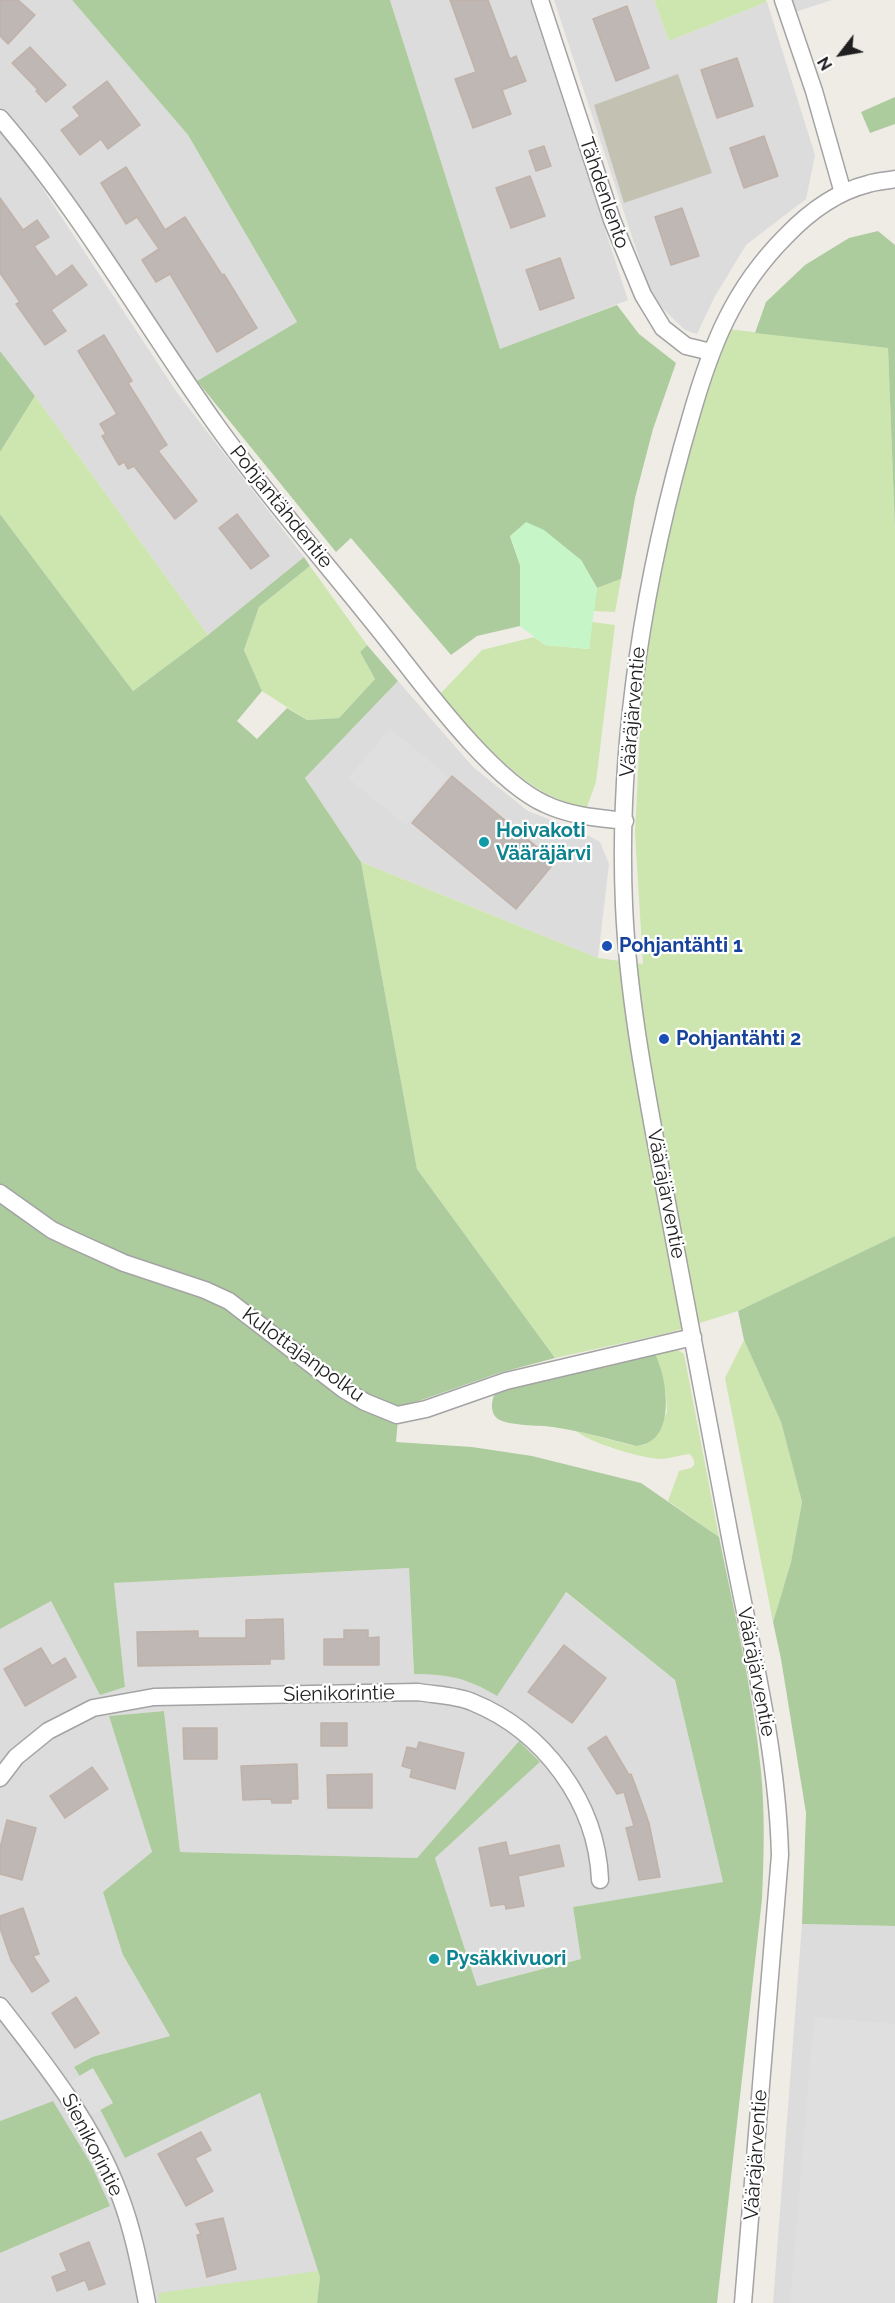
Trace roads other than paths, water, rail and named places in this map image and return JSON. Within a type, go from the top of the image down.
[{"type":"street","name":"Tähdenlento","points":[[540,0],[612,220],[643,295],[663,328],[686,346],[711,352]]},
{"type":"street","points":[[783,0],[814,91],[843,193]]},
{"type":"street","name":"Pohjantähdentie","points":[[0,118],[31,153],[84,227],[217,425],[253,474],[417,678],[481,753],[514,784],[544,804],[578,815],[625,821]]},
{"type":"street","name":"Vääräjärventie","points":[[743,2303],[780,1855],[779,1812],[762,1696],[648,1097],[631,987],[624,906],[623,853],[627,756],[634,688],[665,507],[711,352],[728,312],[765,257],[799,222],[822,204],[843,193],[866,184],[895,179]]},
{"type":"street","name":"Kulottajanpolku","points":[[0,1193],[52,1230],[73,1240],[124,1263],[205,1290],[229,1301],[343,1389],[365,1402],[397,1415],[426,1409],[507,1381],[693,1337]]},
{"type":"street","name":"Sienikorintie","points":[[0,1778],[16,1757],[48,1731],[93,1708],[154,1697],[406,1692],[471,1701],[503,1718],[529,1737],[554,1763],[575,1792],[593,1834],[599,1860],[600,1880]]},
{"type":"street","name":"Sienikorintie","points":[[0,2006],[62,2085],[103,2157],[120,2197],[147,2303]]},
{"type":"place","name":"Hoivakoti Vääräjärvi","points":[[484,842]]},
{"type":"place","name":"Pohjantähti 1","points":[[607,946]]},
{"type":"place","name":"Pohjantähti 2","points":[[664,1039]]},
{"type":"place","name":"Pysäkkivuori","points":[[434,1959]]}]
